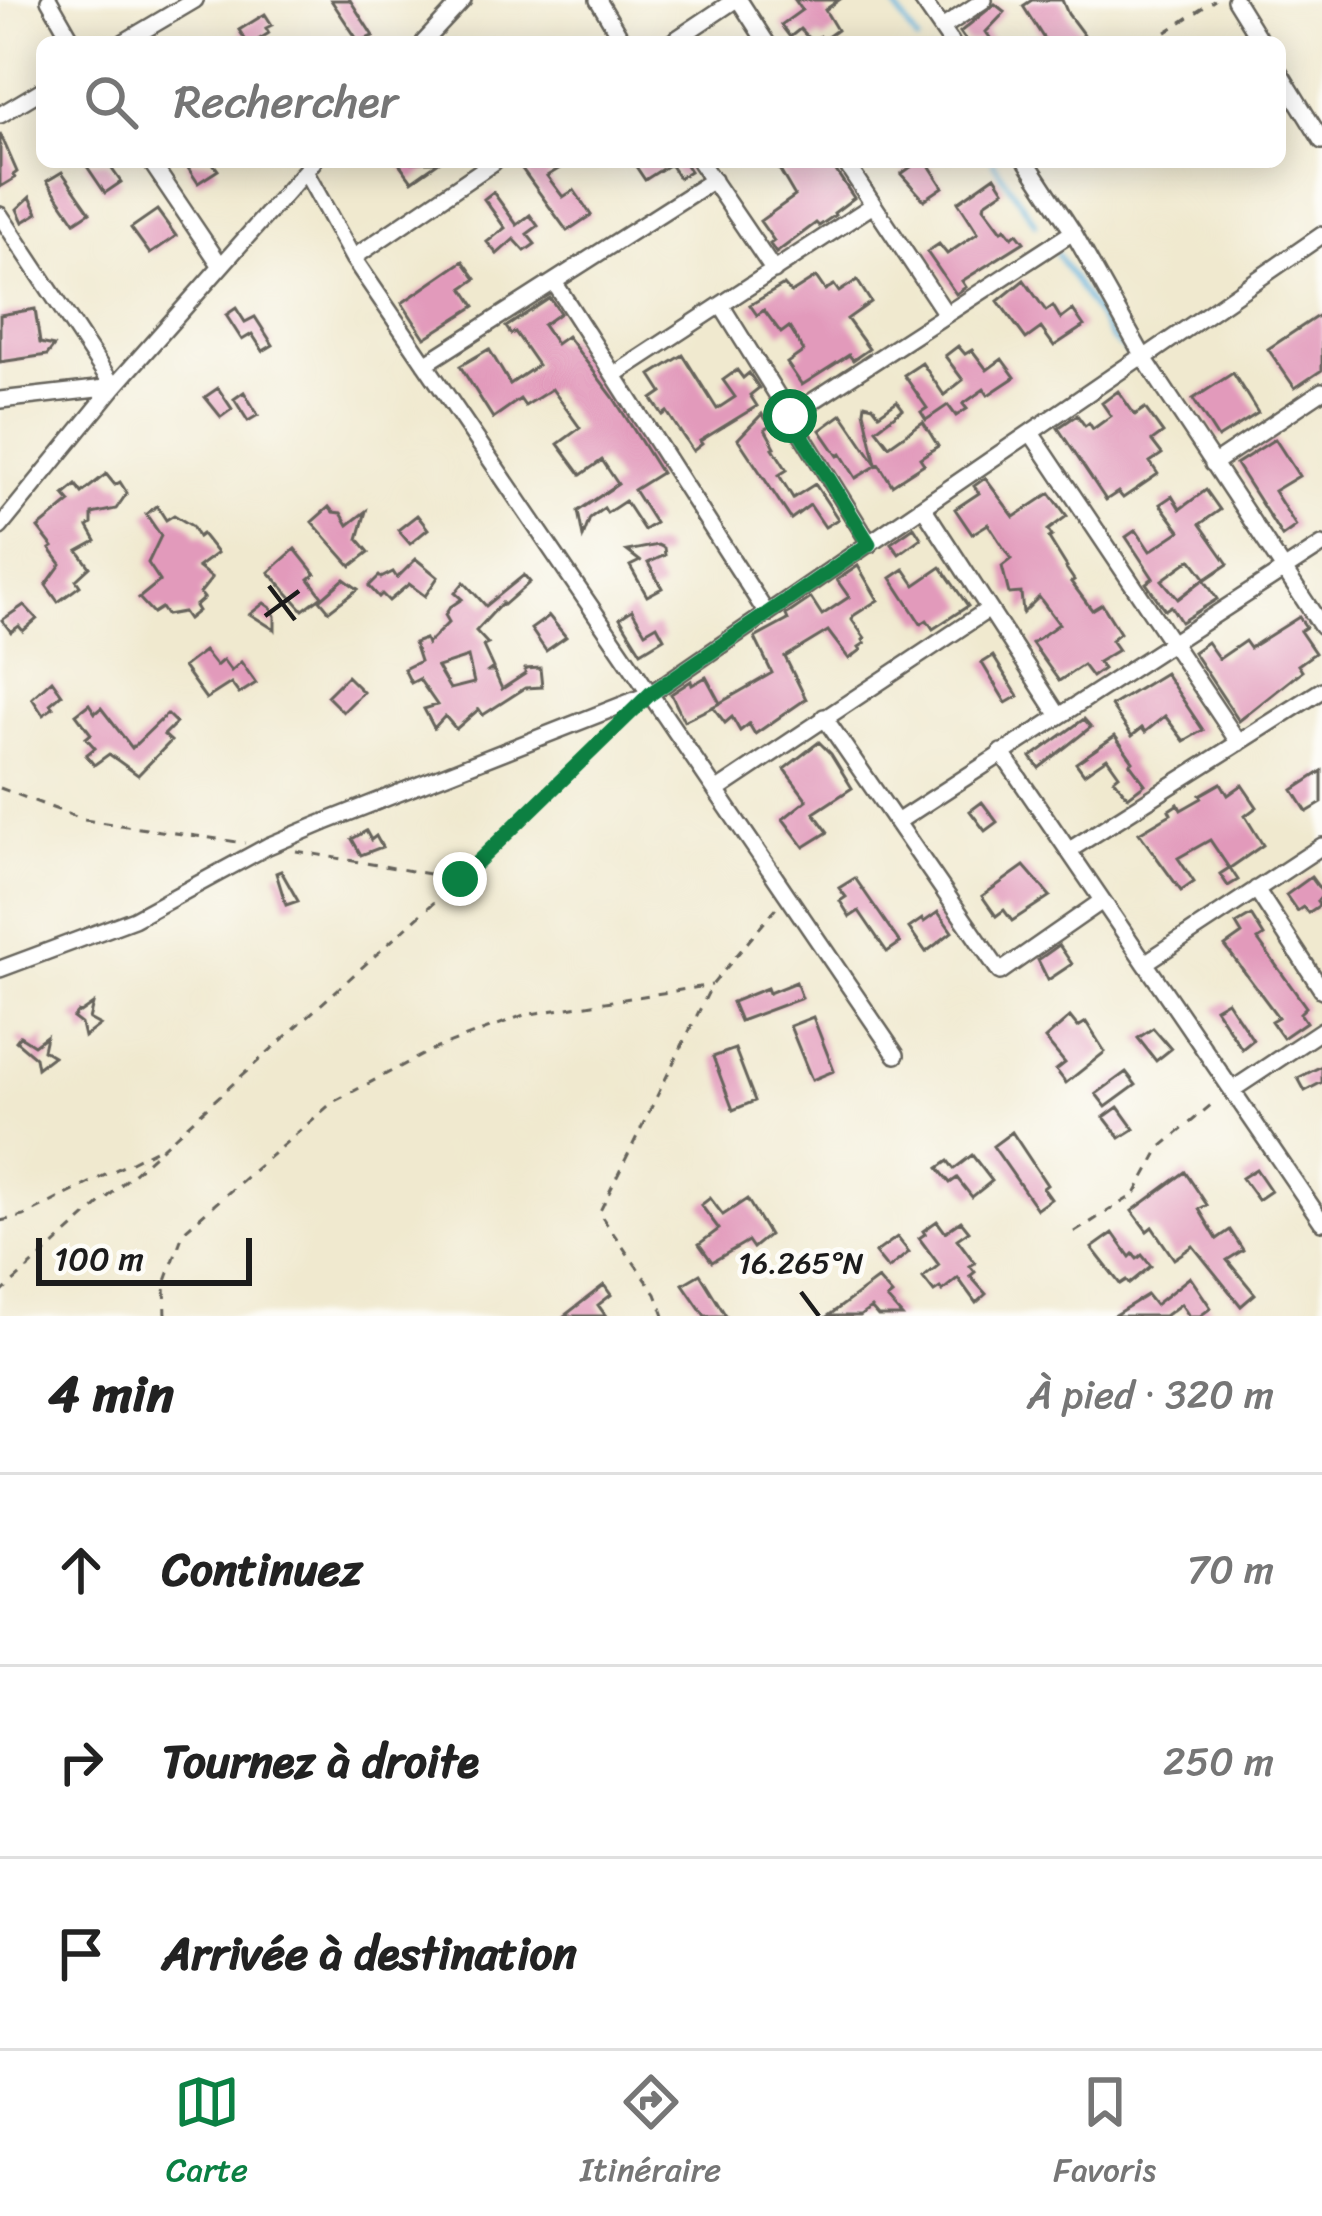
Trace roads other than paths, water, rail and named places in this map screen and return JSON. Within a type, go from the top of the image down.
[{"type":"street","points":[[50,0],[70,36]]},
{"type":"street","points":[[134,36],[195,0]]},
{"type":"street","points":[[430,36],[463,0]]},
{"type":"street","points":[[598,0],[619,36]]},
{"type":"street","points":[[681,36],[737,0],[762,36]]},
{"type":"street","points":[[922,0],[946,35],[984,0]]},
{"type":"street","points":[[1234,0],[1257,36]]},
{"type":"street","points":[[1286,83],[1322,141]]},
{"type":"street","points":[[0,115],[36,94]]},
{"type":"street","points":[[155,168],[220,266]]},
{"type":"street","points":[[0,527],[114,387],[307,168]]},
{"type":"street","points":[[310,168],[353,258],[896,1055]]},
{"type":"street","points":[[353,258],[485,168]]},
{"type":"street","points":[[704,168],[774,271]]},
{"type":"street","points":[[849,168],[946,314]]},
{"type":"street","points":[[1031,168],[1144,358],[1322,626]]},
{"type":"street","points":[[425,364],[712,180]]},
{"type":"street","points":[[614,375],[873,206]]},
{"type":"street","points":[[0,215],[114,387]]},
{"type":"street","points":[[790,416],[1073,232]]},
{"type":"street","points":[[0,969],[134,919],[268,846],[650,694],[1322,235]]},
{"type":"street","points":[[554,281],[767,614]]},
{"type":"street","points":[[722,304],[869,544]]},
{"type":"street","points":[[0,400],[114,387]]},
{"type":"street","points":[[1213,464],[1322,391]]},
{"type":"street","points":[[1031,434],[1239,742]]},
{"type":"street","points":[[923,507],[1059,716]]},
{"type":"street","points":[[897,822],[1322,544]]},
{"type":"street","points":[[716,791],[989,609]]},
{"type":"street","points":[[1068,850],[1322,690]]},
{"type":"street","points":[[824,717],[1000,971],[1102,901]]},
{"type":"street","points":[[1001,752],[1145,963],[1225,1095],[1322,1222]]},
{"type":"street","points":[[1145,963],[1322,846]]},
{"type":"street","points":[[1256,890],[1322,990]]},
{"type":"street","points":[[1225,1095],[1322,1030]]},
{"type":"waterway","points":[[891,0],[914,36]]},
{"type":"waterway","points":[[997,168],[1036,224]]},
{"type":"waterway","points":[[1057,254],[1112,339],[1131,356]]}]
